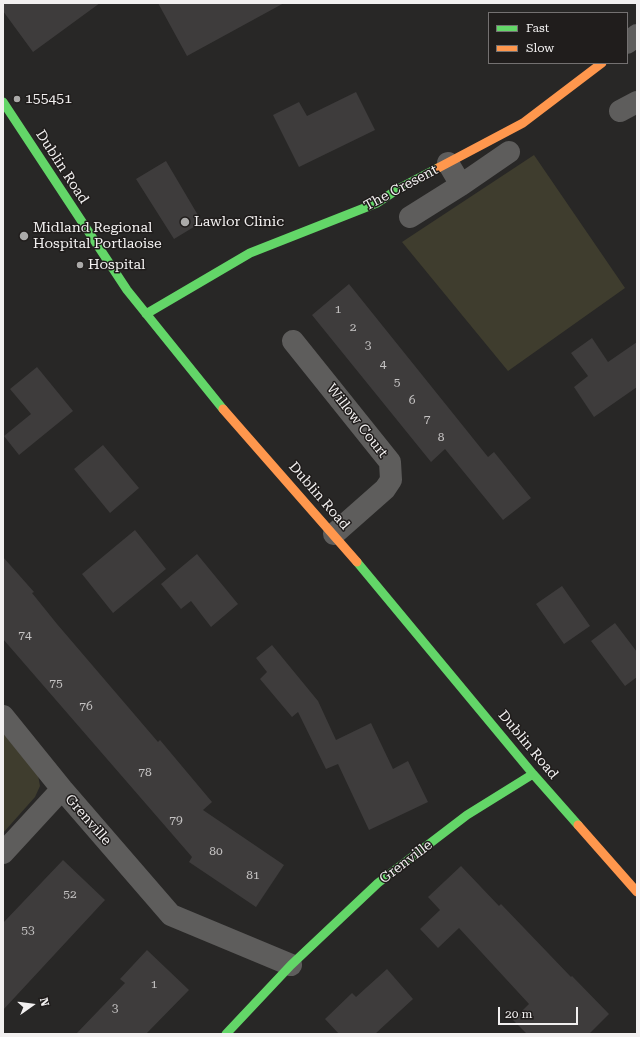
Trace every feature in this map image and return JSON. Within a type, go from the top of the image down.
[{"type":"main road","name":"The Cresent","points":[[146,314],[250,253],[378,203],[398,189],[524,123],[601,64]]},
{"type":"main road","name":"Dublin Road","points":[[3,102],[123,284],[208,392],[334,534],[533,774],[637,892]]},
{"type":"main road","name":"Grenville","points":[[226,1034],[291,965],[378,883],[468,815],[533,774]]},
{"type":"street","points":[[628,42],[637,35]]},
{"type":"street","points":[[410,217],[510,152]]},
{"type":"street","points":[[448,163],[460,185]]},
{"type":"street","name":"Willow Court","points":[[294,341],[390,462],[391,480],[385,489],[334,534]]},
{"type":"street","name":"Grenville","points":[[3,716],[62,789],[171,916],[291,965]]},
{"type":"street","name":"Grenville","points":[[3,853],[62,789]]},
{"type":"shaded area","points":[[534,155],[625,288],[508,371],[402,242]]},
{"type":"shaded area","points":[[3,733],[38,775],[40,786],[35,797],[3,833]]},
{"type":"building","points":[[3,3],[100,3],[33,52],[3,11]]},
{"type":"building","points":[[158,3],[284,3],[187,56]]},
{"type":"building","points":[[356,92],[375,130],[299,167],[273,115],[299,102],[307,116]]},
{"type":"building","points":[[166,161],[202,222],[174,239],[136,179]]},
{"type":"building","points":[[349,284],[488,457],[494,452],[531,498],[503,520],[445,449],[431,462],[312,315]]},
{"type":"building","points":[[592,338],[608,362],[637,342],[637,387],[594,417],[574,387],[588,376],[571,353]]},
{"type":"building","points":[[37,367],[73,411],[19,455],[4,436],[31,414],[10,389]]},
{"type":"building","points":[[103,445],[139,488],[110,513],[74,469]]},
{"type":"building","points":[[135,530],[166,569],[113,613],[82,574]]},
{"type":"building","points":[[197,554],[238,604],[211,627],[191,601],[181,609],[161,584]]},
{"type":"building","points":[[3,557],[34,592],[32,593],[57,624],[158,742],[160,740],[212,802],[203,810],[284,865],[256,907],[189,862],[192,857],[3,639]]},
{"type":"building","points":[[562,586],[590,626],[564,644],[536,604]]},
{"type":"building","points":[[615,623],[637,652],[637,677],[625,686],[591,641]]},
{"type":"building","points":[[272,645],[318,701],[336,740],[371,723],[393,769],[408,761],[428,802],[369,830],[338,764],[326,769],[298,712],[292,717],[260,679],[267,672],[256,658]]},
{"type":"building","points":[[63,860],[105,900],[3,1010],[3,923]]},
{"type":"building","points":[[461,866],[499,906],[501,904],[609,1014],[589,1034],[527,1034],[513,1020],[529,1004],[459,928],[438,948],[420,929],[440,910],[428,897]]},
{"type":"building","points":[[147,950],[189,990],[146,1034],[76,1034],[125,983],[120,979]]},
{"type":"building","points":[[387,969],[413,999],[375,1034],[339,1034],[325,1019],[352,993],[356,997]]},
{"type":"traffic: fast","points":[[3,102],[127,290],[223,409]]},
{"type":"traffic: fast","points":[[146,314],[250,253],[377,203],[398,189],[438,168]]},
{"type":"traffic: fast","points":[[357,562],[533,774],[578,825]]},
{"type":"traffic: fast","points":[[226,1034],[291,965],[378,883],[467,815],[533,774]]},
{"type":"traffic: slow","points":[[438,168],[523,123],[601,64]]},
{"type":"traffic: slow","points":[[223,409],[357,562]]},
{"type":"traffic: slow","points":[[578,825],[637,892]]},
{"type":"place","name":"155451","points":[[17,99]]},
{"type":"place","name":"Lawlor Clinic","points":[[185,222]]},
{"type":"place","name":"Midland Regional Hospital Portlaoise","points":[[24,236]]},
{"type":"place","name":"Hospital","points":[[80,265]]}]
